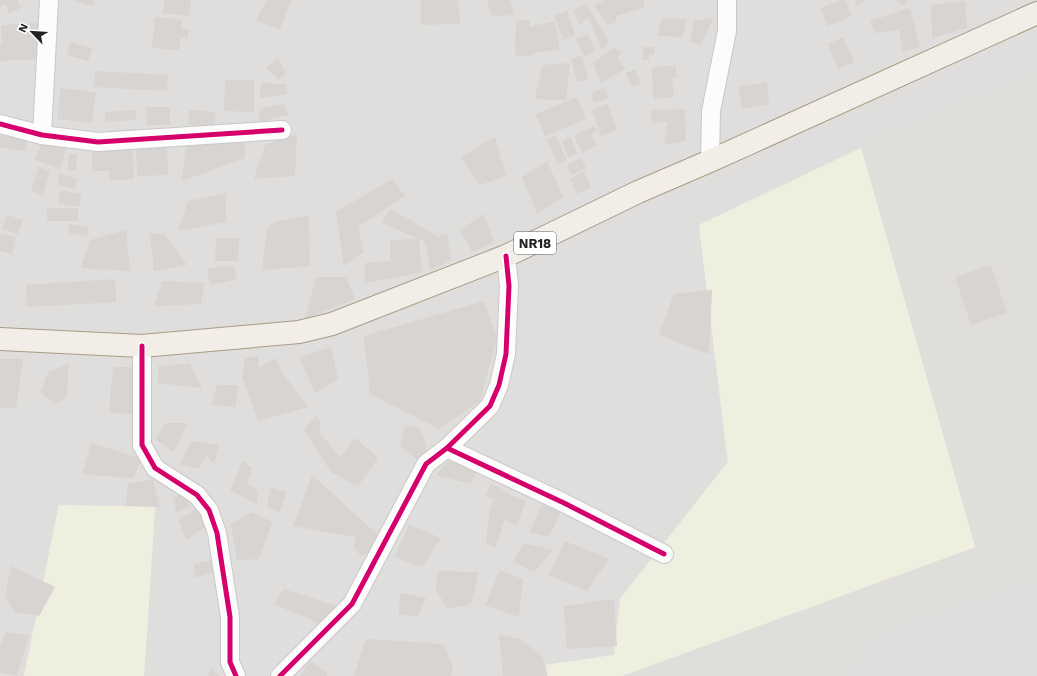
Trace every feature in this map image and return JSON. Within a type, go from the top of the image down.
[{"type":"main road","name":"NR18","points":[[0,340],[142,346],[305,331],[332,324],[506,256],[638,192],[1037,13]]},
{"type":"street","points":[[42,135],[49,0]]},
{"type":"street","points":[[710,161],[710,111],[727,31],[727,0]]},
{"type":"street","points":[[0,124],[42,135],[98,142],[282,130]]},
{"type":"street","points":[[280,676],[352,604],[426,464],[447,448],[490,406],[499,385],[506,354],[509,286],[506,256]]},
{"type":"street","points":[[142,346],[142,445],[155,468],[198,495],[209,510],[218,540],[230,617],[230,662],[236,676]]},
{"type":"street","points":[[447,448],[564,503],[664,554]]},
{"type":"shaded area","points":[[0,0],[1037,0],[1037,75],[861,148],[699,225],[728,462],[620,599],[614,655],[546,665],[548,676],[144,676],[155,507],[59,505],[24,676],[0,676]]},
{"type":"shaded area","points":[[1037,75],[1037,676],[622,676],[975,547],[861,148]]},
{"type":"green space","points":[[861,148],[975,547],[622,676],[548,676],[546,665],[614,655],[620,599],[728,462],[699,225]]},
{"type":"green space","points":[[59,505],[155,507],[144,676],[24,676]]},
{"type":"building","points":[[0,0],[17,0],[21,8],[9,13],[6,4],[0,7]]},
{"type":"building","points":[[73,0],[95,0],[93,6]]},
{"type":"building","points":[[164,0],[191,0],[189,16],[163,13]]},
{"type":"building","points":[[267,0],[291,0],[280,29],[256,21]]},
{"type":"building","points":[[421,0],[458,0],[460,24],[421,25]]},
{"type":"building","points":[[487,0],[510,0],[514,15],[492,16]]},
{"type":"building","points":[[605,0],[644,0],[644,8],[616,16],[617,22],[607,25],[594,5]]},
{"type":"building","points":[[841,0],[845,0],[852,16],[827,26],[820,8]]},
{"type":"building","points":[[855,0],[867,0],[856,6]]},
{"type":"building","points":[[896,0],[908,0],[903,5]]},
{"type":"building","points":[[965,1],[967,28],[932,38],[931,5]]},
{"type":"building","points":[[587,4],[609,42],[602,50],[588,17],[580,25],[573,10]]},
{"type":"building","points":[[910,8],[920,47],[903,52],[899,30],[875,33],[870,21]]},
{"type":"building","points":[[567,11],[575,35],[563,40],[554,16]]},
{"type":"building","points":[[155,17],[182,20],[181,29],[189,29],[188,39],[181,38],[179,50],[152,48]]},
{"type":"building","points":[[662,18],[687,19],[682,37],[657,36]]},
{"type":"building","points":[[713,19],[701,44],[690,42],[694,20]]},
{"type":"building","points":[[516,20],[530,21],[530,27],[555,21],[560,50],[540,52],[530,56],[515,55]]},
{"type":"building","points":[[38,23],[39,59],[0,61],[0,43],[2,43],[1,25]]},
{"type":"building","points":[[588,34],[595,52],[584,57],[576,39]]},
{"type":"building","points":[[843,37],[854,62],[838,69],[828,44]]},
{"type":"building","points":[[71,42],[92,48],[88,61],[67,55]]},
{"type":"building","points":[[643,47],[654,47],[654,55],[649,55],[649,60],[643,60]]},
{"type":"building","points":[[614,48],[623,53],[617,58],[625,69],[601,83],[593,63]]},
{"type":"building","points":[[582,56],[588,80],[577,82],[571,59]]},
{"type":"building","points":[[278,59],[286,73],[278,80],[266,67]]},
{"type":"building","points":[[570,63],[566,100],[535,99],[542,65]]},
{"type":"building","points":[[676,65],[677,77],[672,78],[674,97],[654,99],[651,68]]},
{"type":"building","points":[[635,69],[641,84],[632,87],[626,73]]},
{"type":"building","points":[[95,71],[168,75],[167,91],[94,87]]},
{"type":"building","points":[[225,80],[254,80],[254,112],[224,111]]},
{"type":"building","points":[[767,82],[769,104],[743,109],[738,87]]},
{"type":"building","points":[[261,83],[286,84],[288,94],[260,98]]},
{"type":"building","points":[[61,88],[96,92],[92,123],[57,119]]},
{"type":"building","points":[[605,88],[609,98],[594,103],[591,93]]},
{"type":"building","points":[[577,97],[586,119],[545,136],[536,114]]},
{"type":"building","points":[[283,104],[289,115],[258,122],[260,109]]},
{"type":"building","points":[[608,104],[617,130],[601,136],[592,110]]},
{"type":"building","points":[[146,107],[170,107],[170,125],[147,125]]},
{"type":"building","points":[[685,109],[686,141],[664,145],[668,121],[652,124],[650,110]]},
{"type":"building","points":[[136,110],[136,120],[106,122],[105,112]]},
{"type":"building","points":[[189,110],[216,112],[214,126],[188,125]]},
{"type":"building","points":[[594,126],[597,131],[591,134],[597,145],[582,153],[574,136]]},
{"type":"building","points":[[297,134],[295,176],[254,179],[265,145]]},
{"type":"building","points":[[0,135],[27,140],[25,151],[0,147]]},
{"type":"building","points":[[556,135],[567,160],[558,164],[547,139]]},
{"type":"building","points":[[495,137],[506,176],[480,185],[461,157]]},
{"type":"building","points":[[571,137],[577,154],[568,157],[562,141]]},
{"type":"building","points":[[245,140],[245,158],[182,181],[186,145]]},
{"type":"building","points":[[42,141],[66,149],[60,169],[35,160]]},
{"type":"building","points":[[167,147],[168,175],[137,176],[136,148]]},
{"type":"building","points":[[133,150],[134,179],[109,180],[109,171],[92,171],[92,151]]},
{"type":"building","points":[[69,154],[77,154],[76,170],[68,170]]},
{"type":"building","points":[[581,158],[586,168],[571,175],[567,165]]},
{"type":"building","points":[[547,161],[563,197],[537,213],[522,177]]},
{"type":"building","points":[[39,167],[50,171],[43,195],[31,191]]},
{"type":"building","points":[[584,172],[591,187],[577,194],[570,179]]},
{"type":"building","points":[[59,174],[77,178],[75,189],[57,185]]},
{"type":"building","points":[[392,179],[405,196],[358,227],[364,252],[344,266],[336,212]]},
{"type":"building","points":[[60,190],[81,194],[79,207],[58,203]]},
{"type":"building","points":[[226,193],[226,222],[178,231],[188,201]]},
{"type":"building","points":[[47,208],[78,208],[78,221],[47,221]]},
{"type":"building","points":[[390,208],[438,237],[447,234],[451,260],[431,271],[425,242],[382,223]]},
{"type":"building","points":[[484,214],[494,242],[472,252],[460,230]]},
{"type":"building","points":[[7,215],[23,220],[18,234],[2,229]]},
{"type":"building","points":[[309,216],[310,266],[262,270],[267,228],[277,221]]},
{"type":"building","points":[[70,224],[88,227],[87,236],[68,233]]},
{"type":"building","points":[[126,230],[130,271],[81,268],[90,240]]},
{"type":"building","points":[[0,233],[16,237],[12,254],[0,251]]},
{"type":"building","points":[[150,233],[165,235],[187,265],[154,271]]},
{"type":"building","points":[[216,238],[239,238],[238,261],[215,261]]},
{"type":"building","points":[[419,239],[422,272],[365,283],[365,263],[390,261],[390,240]]},
{"type":"building","points":[[991,265],[1007,313],[971,325],[955,277]]},
{"type":"building","points":[[233,266],[237,279],[213,285],[208,278],[208,268]]},
{"type":"building","points":[[316,277],[346,277],[355,299],[305,319]]},
{"type":"building","points":[[115,279],[116,302],[27,307],[26,285]]},
{"type":"building","points":[[162,281],[204,283],[201,304],[154,306]]},
{"type":"building","points":[[712,290],[709,354],[659,335],[674,294]]},
{"type":"building","points":[[484,301],[497,338],[480,401],[439,429],[370,394],[364,336]]},
{"type":"building","points":[[331,347],[338,379],[315,393],[299,357]]},
{"type":"building","points":[[258,356],[259,368],[276,358],[281,371],[308,407],[258,421],[242,376],[245,358]]},
{"type":"building","points":[[0,359],[23,359],[16,408],[0,408]]},
{"type":"building","points":[[69,364],[66,397],[55,404],[41,392],[48,372]]},
{"type":"building","points":[[190,364],[202,388],[158,383],[158,366]]},
{"type":"building","points":[[113,367],[139,367],[135,415],[109,412]]},
{"type":"building","points":[[217,385],[238,385],[236,407],[212,405]]},
{"type":"building","points":[[317,415],[321,425],[319,432],[340,457],[355,438],[378,458],[358,486],[331,472],[304,429]]},
{"type":"building","points":[[166,423],[187,423],[174,452],[155,439]]},
{"type":"building","points":[[405,425],[420,428],[425,440],[427,454],[418,460],[400,446]]},
{"type":"building","points":[[191,441],[219,445],[214,464],[206,456],[199,469],[180,464]]},
{"type":"building","points":[[91,443],[142,459],[133,478],[82,474]]},
{"type":"building","points":[[243,461],[252,468],[247,484],[258,491],[257,504],[230,490]]},
{"type":"building","points":[[448,461],[477,470],[471,484],[436,475]]},
{"type":"building","points":[[312,475],[378,535],[373,550],[361,556],[354,548],[356,537],[293,526]]},
{"type":"building","points":[[153,479],[160,507],[126,506],[128,484]]},
{"type":"building","points":[[491,483],[512,496],[526,501],[517,525],[505,519],[495,548],[486,542],[490,509],[494,500],[486,496]]},
{"type":"building","points":[[271,487],[286,492],[280,512],[267,507]]},
{"type":"building","points":[[184,493],[190,507],[176,512],[173,498]]},
{"type":"building","points":[[541,505],[561,511],[549,537],[530,532]]},
{"type":"building","points":[[198,508],[206,526],[186,540],[179,520]]},
{"type":"building","points":[[252,512],[272,522],[259,559],[237,560],[231,524]]},
{"type":"building","points":[[409,525],[441,538],[422,567],[394,557]]},
{"type":"building","points":[[565,541],[609,559],[587,591],[549,575]]},
{"type":"building","points":[[524,543],[553,550],[534,572],[513,562]]},
{"type":"building","points":[[215,559],[217,571],[195,578],[194,564]]},
{"type":"building","points":[[11,566],[55,587],[39,616],[15,612],[5,597]]},
{"type":"building","points":[[500,570],[523,579],[519,617],[485,605]]},
{"type":"building","points":[[438,571],[479,572],[471,604],[448,609],[436,590]]},
{"type":"building","points":[[284,589],[337,606],[323,625],[274,604]]},
{"type":"building","points":[[400,593],[426,598],[418,616],[399,615]]},
{"type":"building","points":[[614,599],[617,646],[567,649],[564,606]]},
{"type":"building","points":[[6,632],[29,635],[17,676],[0,672],[0,648]]},
{"type":"building","points":[[499,635],[520,639],[542,656],[547,676],[503,676]]},
{"type":"building","points":[[366,639],[444,644],[453,668],[451,676],[354,676]]},
{"type":"building","points":[[310,661],[328,673],[326,676],[300,676]]},
{"type":"building","points":[[211,668],[219,676],[208,676]]},
{"type":"runway","points":[[898,676],[1037,631]]},
{"type":"cycle path","points":[[0,124],[42,135],[98,142],[282,130]]},
{"type":"cycle path","points":[[280,676],[352,604],[426,464],[447,448],[490,406],[499,385],[506,354],[509,286],[506,256]]},
{"type":"cycle path","points":[[142,346],[142,445],[155,468],[197,495],[209,510],[217,533],[230,617],[230,662],[236,676]]},
{"type":"cycle path","points":[[447,448],[564,503],[664,554]]}]
